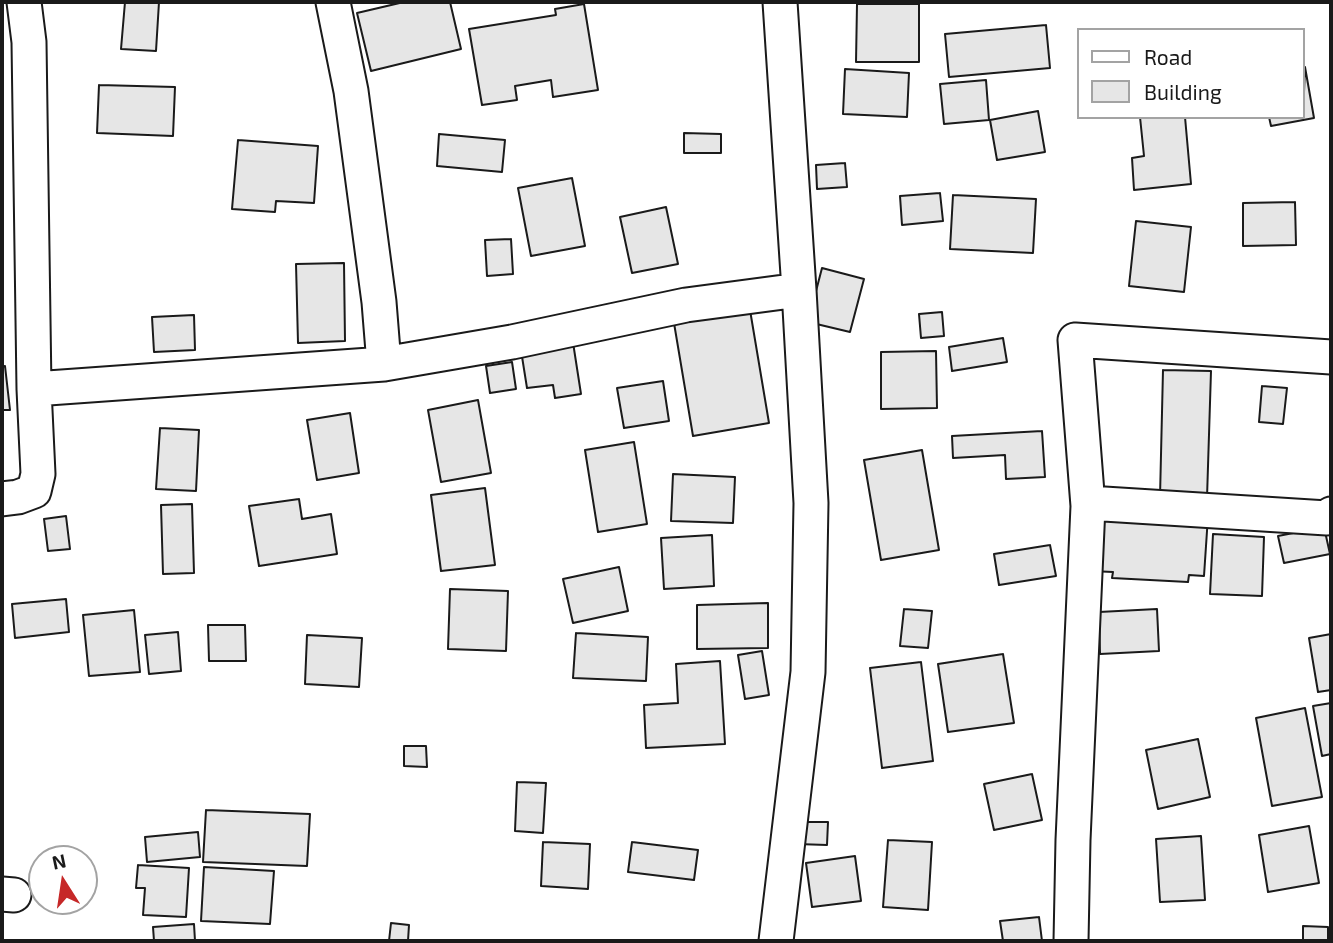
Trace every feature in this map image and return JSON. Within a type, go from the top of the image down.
[{"type":"street","points":[[2,499],[34,491],[38,474],[34,389],[29,42],[24,2]]},
{"type":"street","points":[[333,2],[351,90],[379,302],[384,364]]},
{"type":"street","points":[[776,941],[808,672],[811,503],[780,2]]},
{"type":"street","points":[[34,389],[384,364],[512,342],[686,305],[799,290]]},
{"type":"street","points":[[1071,941],[1088,506],[1075,340],[1331,357]]},
{"type":"street","points":[[1088,506],[1104,504],[1327,518],[1331,514]]},
{"type":"building","points":[[125,2],[159,2],[156,51],[121,49]]},
{"type":"building","points":[[404,2],[450,2],[461,49],[371,71],[357,13]]},
{"type":"building","points":[[584,4],[598,90],[553,97],[551,80],[515,86],[517,100],[482,105],[469,29],[556,15],[555,9]]},
{"type":"building","points":[[857,4],[919,4],[919,62],[856,62]]},
{"type":"building","points":[[1046,25],[1050,68],[949,77],[945,34]]},
{"type":"building","points":[[1305,67],[1314,118],[1271,126],[1269,119],[1305,119]]},
{"type":"building","points":[[845,69],[909,73],[907,117],[843,114]]},
{"type":"building","points":[[986,80],[989,120],[944,124],[940,84]]},
{"type":"building","points":[[99,85],[175,87],[173,136],[97,133]]},
{"type":"building","points":[[1038,111],[1045,152],[997,160],[990,120]]},
{"type":"building","points":[[1140,119],[1185,119],[1191,184],[1134,190],[1132,158],[1144,156]]},
{"type":"building","points":[[684,133],[721,134],[721,153],[684,153]]},
{"type":"building","points":[[439,134],[505,140],[502,172],[437,166]]},
{"type":"building","points":[[238,140],[318,146],[314,203],[276,201],[275,212],[232,209]]},
{"type":"building","points":[[845,163],[847,187],[817,189],[816,165]]},
{"type":"building","points":[[572,178],[585,246],[531,256],[518,188]]},
{"type":"building","points":[[940,193],[943,221],[902,225],[900,196]]},
{"type":"building","points":[[953,195],[1036,199],[1033,253],[950,249]]},
{"type":"building","points":[[1295,202],[1296,245],[1243,246],[1243,203]]},
{"type":"building","points":[[666,207],[678,264],[632,273],[620,217]]},
{"type":"building","points":[[1136,221],[1191,227],[1184,292],[1129,286]]},
{"type":"building","points":[[511,239],[513,274],[487,276],[485,240]]},
{"type":"building","points":[[344,263],[345,341],[298,343],[296,264]]},
{"type":"building","points":[[822,268],[864,279],[850,332],[808,322]]},
{"type":"building","points":[[750,310],[769,423],[693,436],[674,323]]},
{"type":"building","points":[[942,312],[944,336],[921,338],[919,314]]},
{"type":"building","points":[[194,315],[195,350],[154,352],[152,317]]},
{"type":"building","points":[[572,336],[581,394],[555,398],[553,385],[527,388],[520,344]]},
{"type":"building","points":[[1003,338],[1007,362],[952,371],[949,347]]},
{"type":"building","points":[[936,351],[937,408],[881,409],[881,352]]},
{"type":"building","points":[[512,362],[516,389],[490,393],[486,366]]},
{"type":"building","points":[[5,366],[10,410],[2,410],[2,367]]},
{"type":"building","points":[[1163,370],[1211,371],[1207,498],[1160,497]]},
{"type":"building","points":[[663,381],[669,421],[624,428],[617,388]]},
{"type":"building","points":[[1262,386],[1287,388],[1283,424],[1259,422]]},
{"type":"building","points":[[478,400],[491,473],[441,482],[428,410]]},
{"type":"building","points":[[350,413],[359,473],[317,480],[307,420]]},
{"type":"building","points":[[160,428],[199,430],[196,491],[156,489]]},
{"type":"building","points":[[1042,431],[1045,477],[1006,479],[1005,455],[953,458],[952,436]]},
{"type":"building","points":[[634,442],[647,524],[598,532],[585,450]]},
{"type":"building","points":[[922,450],[939,550],[881,560],[864,460]]},
{"type":"building","points":[[673,474],[735,477],[733,523],[671,521]]},
{"type":"building","points":[[485,488],[495,565],[441,571],[431,495]]},
{"type":"building","points":[[299,499],[302,519],[331,514],[337,554],[259,566],[249,506]]},
{"type":"building","points":[[192,504],[194,573],[163,574],[161,505]]},
{"type":"building","points":[[1094,510],[1208,516],[1204,576],[1189,575],[1188,582],[1112,578],[1113,572],[1091,571]]},
{"type":"building","points":[[66,516],[70,549],[48,551],[44,519]]},
{"type":"building","points":[[1324,527],[1330,554],[1284,563],[1278,536]]},
{"type":"building","points":[[1213,534],[1264,537],[1262,596],[1210,594]]},
{"type":"building","points":[[712,535],[714,586],[664,589],[661,538]]},
{"type":"building","points":[[1050,545],[1056,576],[999,585],[994,554]]},
{"type":"building","points":[[619,567],[628,611],[573,623],[563,579]]},
{"type":"building","points":[[450,589],[508,591],[506,651],[448,649]]},
{"type":"building","points":[[66,599],[69,632],[15,638],[12,604]]},
{"type":"building","points":[[768,603],[768,648],[697,649],[697,605]]},
{"type":"building","points":[[904,609],[932,611],[928,648],[900,646]]},
{"type":"building","points":[[1157,609],[1159,651],[1100,654],[1099,612]]},
{"type":"building","points":[[134,610],[140,672],[89,676],[83,615]]},
{"type":"building","points":[[208,625],[245,625],[246,661],[209,661]]},
{"type":"building","points":[[178,632],[181,671],[149,674],[145,635]]},
{"type":"building","points":[[576,633],[648,637],[646,681],[573,678]]},
{"type":"building","points":[[1331,634],[1331,690],[1318,692],[1309,638]]},
{"type":"building","points":[[307,635],[362,638],[359,687],[305,684]]},
{"type":"building","points":[[762,651],[769,695],[745,699],[738,655]]},
{"type":"building","points":[[1003,654],[1014,723],[948,732],[938,664]]},
{"type":"building","points":[[720,661],[725,744],[646,748],[644,705],[678,703],[676,664]]},
{"type":"building","points":[[921,662],[933,761],[882,768],[870,668]]},
{"type":"building","points":[[1331,703],[1331,754],[1322,756],[1313,706]]},
{"type":"building","points":[[1305,708],[1322,797],[1272,806],[1256,718]]},
{"type":"building","points":[[1198,739],[1210,797],[1158,809],[1146,750]]},
{"type":"building","points":[[404,746],[426,746],[427,767],[404,766]]},
{"type":"building","points":[[1032,774],[1042,820],[994,830],[984,784]]},
{"type":"building","points":[[517,782],[546,783],[543,833],[515,831]]},
{"type":"building","points":[[206,810],[310,814],[307,866],[203,862]]},
{"type":"building","points":[[797,822],[828,822],[827,845],[797,844]]},
{"type":"building","points":[[1309,826],[1319,883],[1268,892],[1259,835]]},
{"type":"building","points":[[198,832],[200,857],[147,862],[145,837]]},
{"type":"building","points":[[1201,836],[1205,900],[1160,902],[1156,839]]},
{"type":"building","points":[[888,840],[932,842],[928,910],[883,907]]},
{"type":"building","points":[[543,842],[590,844],[588,889],[541,886]]},
{"type":"building","points":[[632,842],[698,850],[694,880],[628,872]]},
{"type":"building","points":[[855,856],[861,901],[812,907],[806,863]]},
{"type":"building","points":[[138,865],[189,868],[186,917],[143,915],[145,888],[136,888]]},
{"type":"building","points":[[204,867],[274,871],[270,924],[201,921]]},
{"type":"building","points":[[1039,917],[1042,941],[1003,941],[1000,921]]},
{"type":"building","points":[[391,923],[409,925],[408,941],[389,941]]},
{"type":"building","points":[[194,924],[195,941],[154,941],[153,927]]},
{"type":"building","points":[[1303,926],[1328,927],[1328,941],[1303,941]]}]
